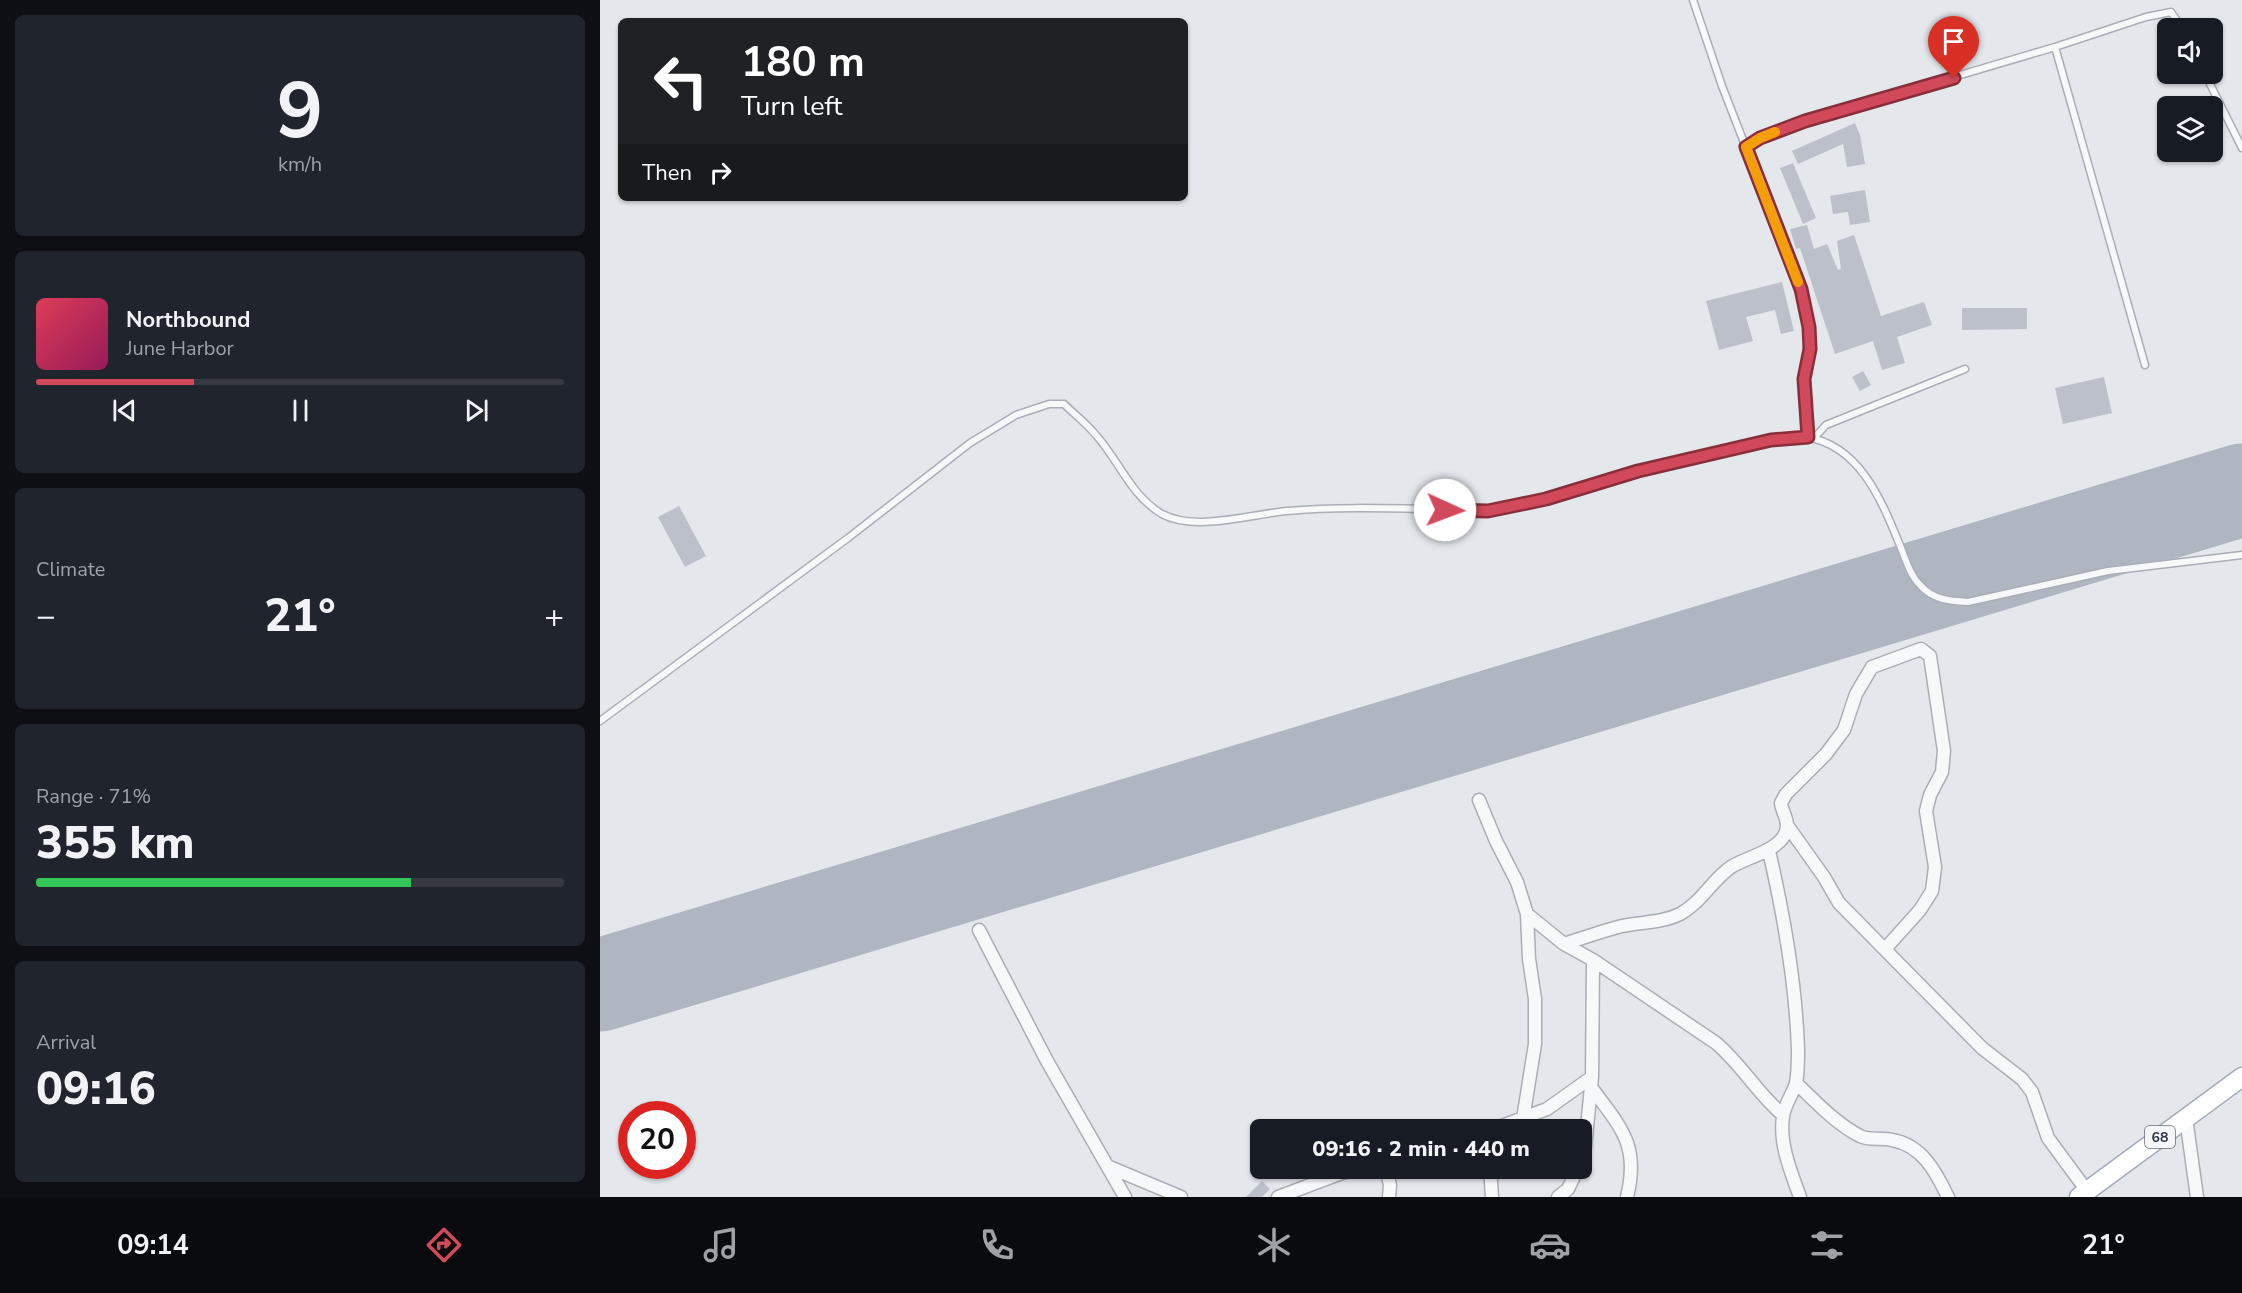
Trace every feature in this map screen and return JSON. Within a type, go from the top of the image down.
[{"type":"main road","name":"68","points":[[2083,1194],[2186,1118],[2233,1090],[2242,1077]]},
{"type":"street","points":[[1884,949],[1920,910],[1932,891],[1935,867],[1926,811],[1930,795],[1942,772],[1944,751],[1930,656],[1921,649],[1872,667],[1856,694],[1844,730],[1826,754],[1786,794],[1781,803],[1787,825],[1824,877],[1839,903],[1884,949],[1982,1048],[2022,1079],[2032,1092],[2048,1138],[2083,1194]]},
{"type":"street","points":[[1479,800],[1496,841],[1517,882],[1527,914],[1529,959],[1535,999],[1535,1044],[1523,1119]]},
{"type":"street","points":[[1564,944],[1622,927],[1662,920],[1680,914],[1693,905],[1728,869],[1742,860],[1769,851],[1785,833],[1787,825]]},
{"type":"street","points":[[1769,851],[1780,899],[1793,987],[1798,1052],[1796,1083],[1783,1115],[1783,1137],[1790,1170],[1800,1197]]},
{"type":"street","points":[[1527,914],[1564,944],[1593,960],[1716,1043],[1734,1058],[1753,1086],[1783,1115]]},
{"type":"street","points":[[979,930],[1047,1061],[1125,1197]]},
{"type":"street","points":[[1588,1119],[1591,1082],[1593,960]]},
{"type":"street","points":[[1523,1119],[1547,1109],[1591,1082]]},
{"type":"street","points":[[1591,1082],[1624,1131],[1632,1155],[1632,1178],[1627,1197]]},
{"type":"street","points":[[1796,1083],[1833,1119],[1863,1137],[1892,1139],[1909,1145],[1927,1160],[1948,1197]]},
{"type":"street","points":[[2186,1118],[2197,1197]]},
{"type":"street","points":[[1107,1166],[1180,1197]]},
{"type":"street","points":[[1278,1197],[1323,1179]]},
{"type":"street","points":[[1388,1179],[1389,1197]]},
{"type":"street","points":[[1490,1179],[1491,1197]]},
{"type":"street","points":[[1558,1197],[1568,1189],[1573,1179]]},
{"type":"lane","points":[[1693,0],[1722,86],[1801,289],[1809,327],[1810,349],[1804,379],[1811,438]]},
{"type":"lane","points":[[1746,147],[1760,138],[1805,121],[2055,47],[2146,17],[2171,12],[2175,18]]},
{"type":"lane","points":[[2055,47],[2145,365]]},
{"type":"lane","points":[[2210,84],[2242,148]]},
{"type":"lane","points":[[1811,438],[1826,425],[1965,369]]},
{"type":"lane","points":[[600,721],[848,538],[970,443],[1016,415],[1049,404],[1064,404],[1096,434],[1126,480],[1145,502],[1165,516],[1192,521],[1232,520],[1286,511],[1361,507],[1488,511],[1546,499],[1638,471],[1771,440],[1811,438],[1829,443],[1852,460],[1867,477],[1882,501],[1911,573],[1933,596],[1947,601],[1968,602],[2108,572],[2242,555]]},
{"type":"building","points":[[1855,123],[1860,135],[1865,164],[1847,167],[1843,144],[1798,164],[1792,151]]},
{"type":"building","points":[[1793,163],[1816,218],[1803,224],[1780,168]]},
{"type":"building","points":[[1865,190],[1870,222],[1850,225],[1848,212],[1833,214],[1830,196]]},
{"type":"building","points":[[1807,225],[1814,249],[1827,244],[1838,270],[1841,269],[1837,241],[1854,235],[1881,316],[1924,302],[1932,325],[1897,337],[1905,363],[1882,370],[1873,341],[1835,354],[1800,248],[1796,249],[1790,229]]},
{"type":"building","points":[[1782,282],[1794,331],[1781,334],[1775,310],[1746,317],[1753,341],[1719,350],[1706,301]]},
{"type":"building","points":[[1962,308],[2027,308],[2027,329],[1962,330]]},
{"type":"building","points":[[1863,371],[1871,385],[1860,391],[1852,377]]},
{"type":"building","points":[[2104,377],[2112,413],[2063,424],[2055,388]]},
{"type":"building","points":[[679,506],[706,556],[685,567],[658,517]]},
{"type":"building","points":[[1262,1181],[1270,1189],[1262,1197],[1246,1197]]},
{"type":"runway","points":[[600,985],[2242,490]]},
{"type":"slow traffic","points":[[1775,132],[1746,147],[1798,282]]},
{"type":"route","points":[[1445,510],[1488,511],[1546,499],[1638,471],[1771,440],[1808,437],[1808,407],[1804,379],[1810,349],[1809,327],[1801,289],[1746,147],[1760,138],[1805,121],[1954,78]]}]
